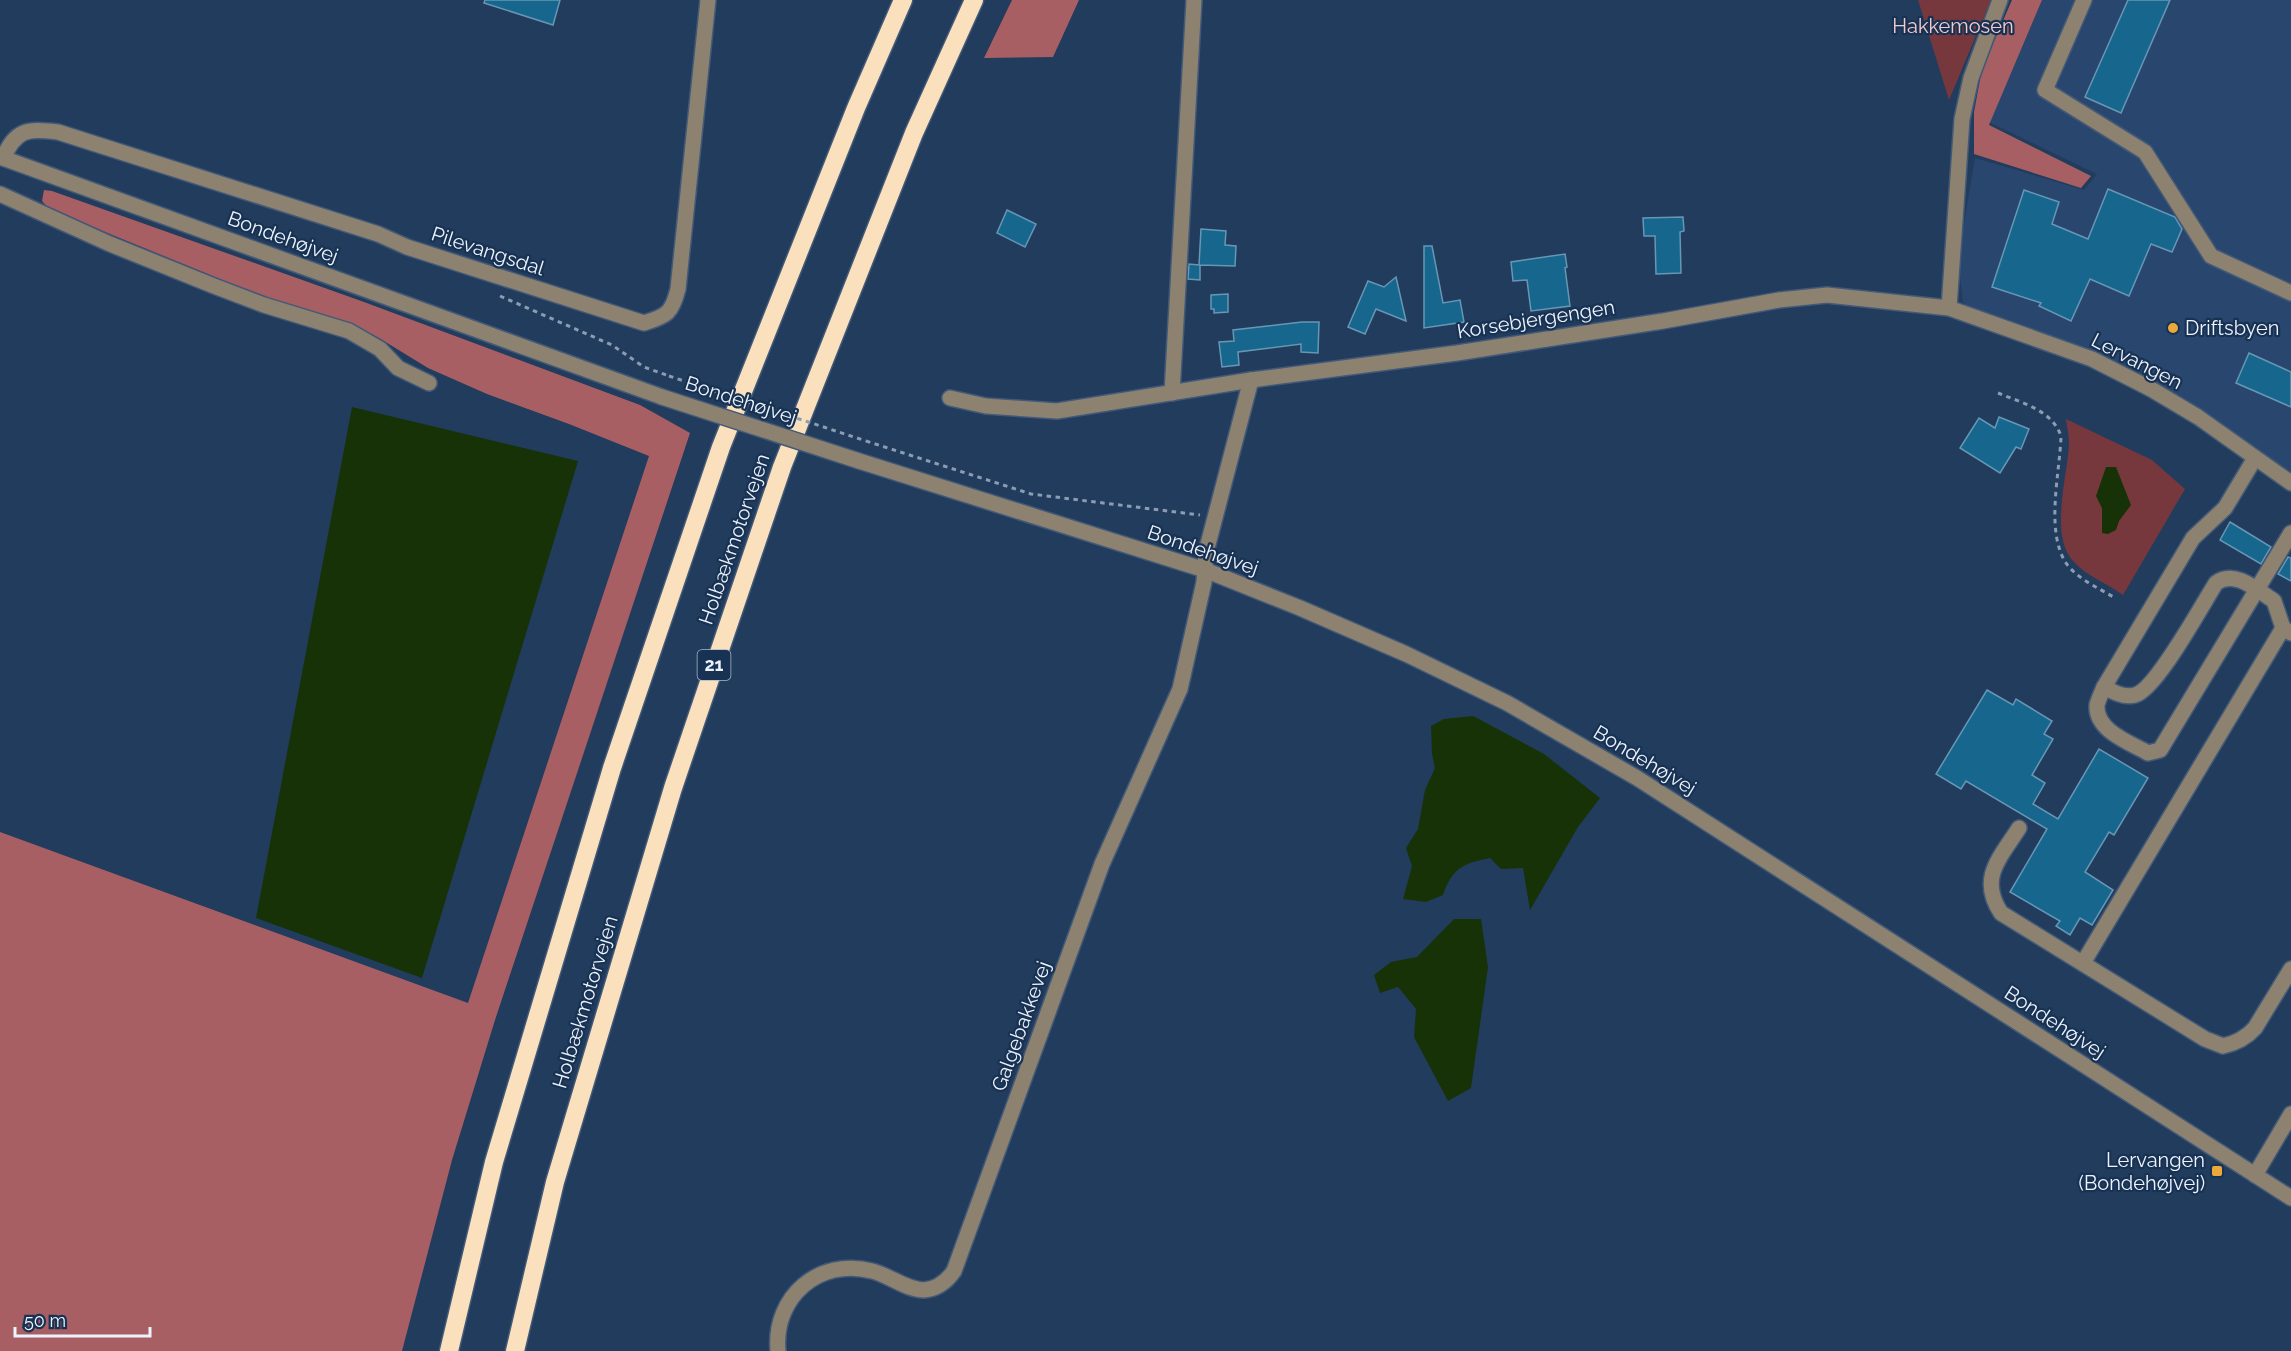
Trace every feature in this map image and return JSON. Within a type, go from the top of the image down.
[{"type":"highway","name":"Holbækmotorvejen","points":[[449,1351],[494,1162],[612,768],[721,447],[856,108],[903,0]]},
{"type":"highway","name":"Holbækmotorvejen","points":[[515,1351],[555,1182],[691,733],[782,467],[914,133],[974,0]]},
{"type":"street","name":"Pilevangsdal","points":[[2,158],[15,137],[23,133],[39,130],[58,132],[378,234],[407,247],[644,324],[662,318],[673,308],[678,289],[708,0]]},
{"type":"street","points":[[1172,393],[1194,0]]},
{"type":"street","points":[[1949,308],[1962,119],[1971,78],[2001,0]]},
{"type":"street","points":[[2084,0],[2045,90],[2145,152],[2211,256],[2291,293]]},
{"type":"street","name":"Bondehøjvej","points":[[2,158],[662,397],[1205,570],[1406,654],[1507,704],[1627,772],[2291,1198]]},
{"type":"street","points":[[0,194],[110,244],[214,286],[264,305],[349,331],[380,349],[398,368],[429,383]]},
{"type":"street","name":"Korsebjergengen","points":[[950,398],[986,406],[1057,411],[1251,380],[1393,363],[1779,300],[1827,295]]},
{"type":"street","name":"Lervangen","points":[[1827,295],[1949,308],[2092,359],[2198,417],[2291,483]]},
{"type":"street","points":[[1205,570],[1206,552],[1251,380]]},
{"type":"street","points":[[2255,458],[2224,508],[2193,538],[2104,687],[2097,705],[2099,719],[2110,731],[2148,753],[2160,750],[2291,533]]},
{"type":"street","name":"Galgebakkevej","points":[[778,1351],[777,1335],[786,1304],[808,1280],[841,1269],[873,1271],[912,1288],[924,1290],[947,1281],[954,1271],[1102,864],[1180,689],[1205,570]]},
{"type":"street","points":[[2083,963],[2287,631],[2274,601],[2236,578],[2222,579],[2216,583],[2158,676],[2145,690],[2134,696],[2119,695],[2104,687]]},
{"type":"street","points":[[2019,828],[1992,876],[1990,888],[1993,901],[2001,913],[2205,1039],[2223,1046],[2243,1039],[2255,1028],[2291,969]]},
{"type":"street","points":[[2255,1175],[2291,1114]]},
{"type":"path","points":[[494,293],[612,345],[644,367],[1031,494],[1217,516]]},
{"type":"path","points":[[1998,393],[2041,412],[2058,425],[2061,436],[2055,519],[2058,544],[2066,563],[2076,573],[2115,598]]},
{"type":"shaded area","points":[[1012,0],[1079,0],[1053,57],[984,58]]},
{"type":"shaded area","points":[[2012,0],[2042,0],[1989,125],[2091,176],[2081,188],[1974,154],[1974,112],[1982,69]]},
{"type":"shaded area","points":[[2042,0],[2291,0],[2291,475],[2211,417],[1977,314],[1963,302],[1958,260],[1975,158],[2084,190],[2097,174],[1987,121]]},
{"type":"shaded area","points":[[44,190],[364,302],[640,405],[690,433],[495,1020],[452,1160],[402,1351],[0,1351],[0,832],[468,1003],[649,456],[487,394],[428,368],[350,323],[276,302],[49,209],[42,201]]},
{"type":"shaded area","points":[[352,407],[578,461],[422,978],[256,918]]},
{"type":"shaded area","points":[[2106,467],[2116,467],[2131,505],[2119,521],[2116,530],[2108,534],[2102,533],[2102,508],[2096,496]]},
{"type":"shaded area","points":[[1473,716],[1544,754],[1600,798],[1578,827],[1530,910],[1523,868],[1501,869],[1490,858],[1460,868],[1450,879],[1443,895],[1426,902],[1403,899],[1412,866],[1406,848],[1418,829],[1425,790],[1435,768],[1431,726],[1444,719]]},
{"type":"shaded area","points":[[1454,919],[1481,919],[1488,967],[1471,1088],[1448,1101],[1414,1037],[1416,1009],[1398,987],[1380,993],[1374,975],[1391,962],[1417,957]]},
{"type":"green space","name":"Hakkemosen","points":[[1918,0],[1991,0],[1949,100]]},
{"type":"green space","points":[[2066,419],[2152,460],[2185,489],[2123,595],[2084,571],[2073,561],[2066,550],[2061,521],[2069,443]]},
{"type":"building","points":[[485,0],[560,0],[553,25],[484,3]]},
{"type":"building","points":[[2128,0],[2170,0],[2121,113],[2085,97]]},
{"type":"building","points":[[2108,189],[2175,217],[2182,229],[2172,252],[2151,244],[2129,296],[2090,279],[2071,321],[2039,306],[2041,303],[1992,287],[2024,190],[2059,202],[2052,224],[2088,239]]},
{"type":"building","points":[[1007,210],[1036,224],[1025,247],[997,233]]},
{"type":"building","points":[[1683,217],[1684,231],[1680,232],[1681,273],[1656,274],[1655,236],[1644,236],[1643,218]]},
{"type":"building","points":[[1201,229],[1226,231],[1225,245],[1236,246],[1235,266],[1200,265],[1200,280],[1188,279],[1189,264],[1199,265]]},
{"type":"building","points":[[1424,246],[1432,246],[1443,303],[1460,300],[1464,322],[1424,328]]},
{"type":"building","points":[[1565,254],[1570,306],[1531,311],[1527,280],[1513,281],[1511,262]]},
{"type":"building","points":[[1396,277],[1406,321],[1376,309],[1365,334],[1348,327],[1368,281],[1384,287]]},
{"type":"building","points":[[1228,294],[1228,312],[1214,313],[1214,309],[1211,309],[1211,295]]},
{"type":"building","points":[[1319,322],[1318,353],[1301,352],[1301,344],[1238,352],[1239,365],[1222,367],[1219,342],[1234,341],[1233,330]]},
{"type":"building","points":[[2249,353],[2291,372],[2291,407],[2236,383]]},
{"type":"building","points":[[1999,417],[2029,429],[2021,449],[2016,447],[2000,473],[1960,448],[1979,418],[1995,428]]},
{"type":"building","points":[[2230,522],[2271,547],[2261,564],[2220,540]]},
{"type":"building","points":[[2288,557],[2291,558],[2291,581],[2278,574]]},
{"type":"building","points":[[1987,690],[2013,705],[2016,699],[2052,721],[2044,734],[2053,739],[2032,775],[2045,783],[2033,804],[2058,819],[2099,749],[2148,778],[2114,835],[2109,832],[2085,872],[2113,890],[2092,925],[2080,918],[2070,935],[2056,926],[2060,921],[2010,892],[2047,829],[1966,781],[1961,789],[1936,774]]},
{"type":"place","name":"Driftsbyen","points":[[2173,328]]},
{"type":"place","name":"Lervangen (Bondehøjvej)","points":[[2217,1171]]}]
